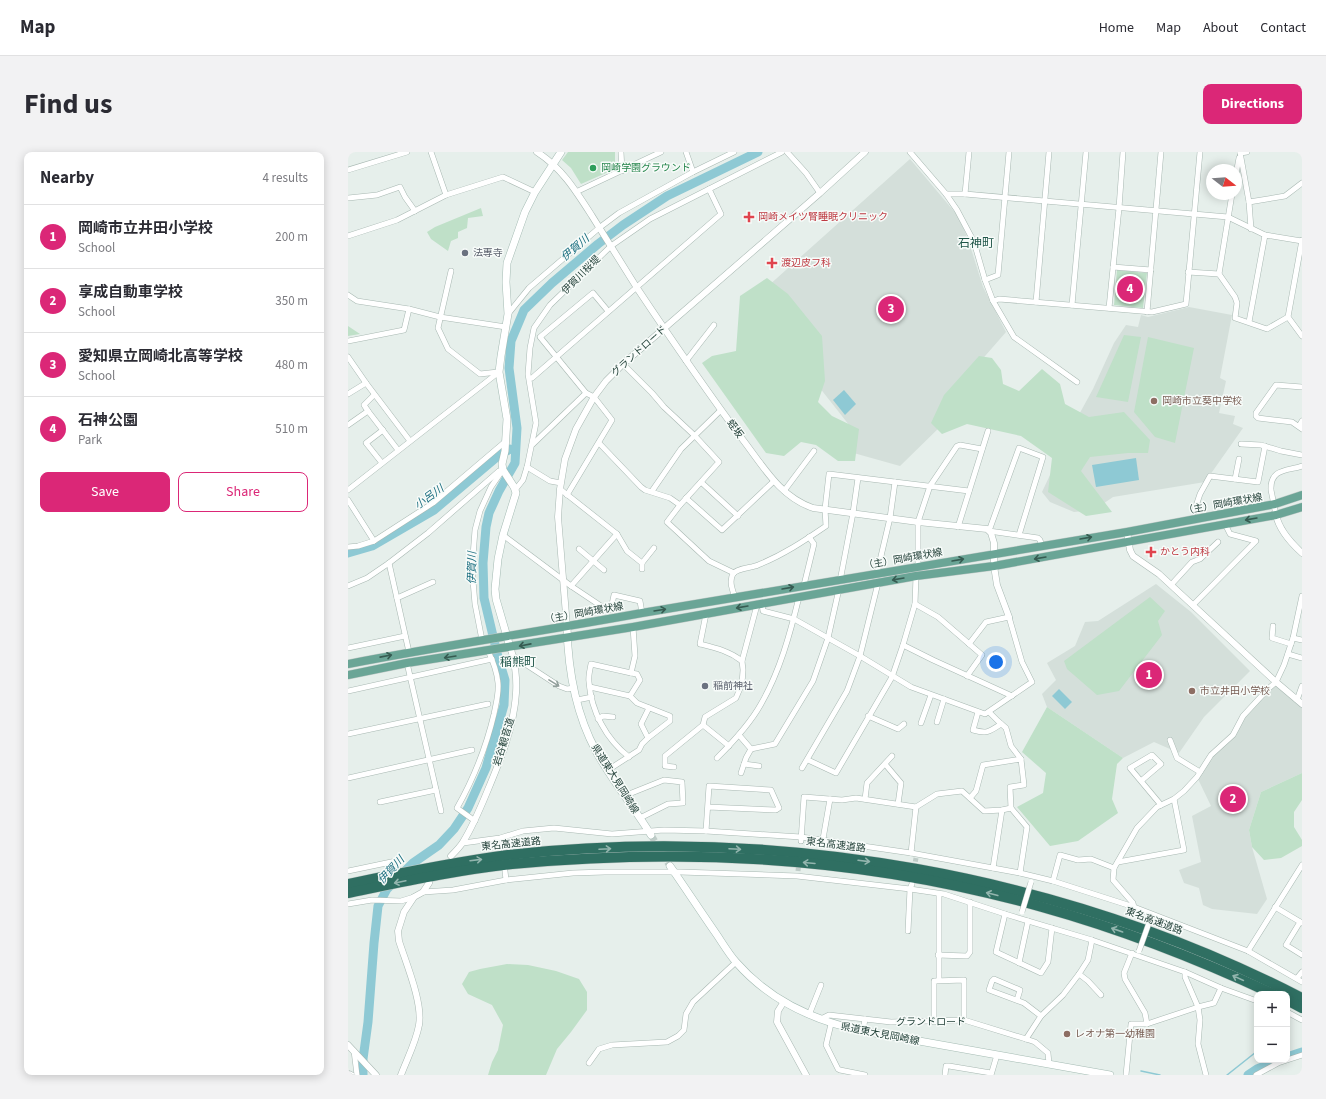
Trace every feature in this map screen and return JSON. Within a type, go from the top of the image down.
[{"type":"highway","name":"東名高速道路","points":[[348,884],[423,868],[509,855],[616,848],[671,847],[771,851],[824,855],[880,863],[979,882],[1087,910],[1177,942],[1302,998]]},
{"type":"highway","name":"東名高速道路","points":[[348,894],[419,878],[510,864],[616,857],[718,857],[823,865],[926,880],[1040,906],[1084,919],[1174,951],[1267,991]]},
{"type":"highway","points":[[1290,1002],[1302,1008]]},
{"type":"main road","points":[[510,647],[496,599],[495,589],[498,559],[503,535],[516,493],[502,467],[508,419],[499,372],[508,314],[506,282],[507,263],[525,212],[535,192],[561,152]]},
{"type":"main road","name":"（主）岡崎環状線","points":[[482,640],[567,627],[642,613],[1127,532],[1275,504],[1302,495]]},
{"type":"main road","name":"（主）岡崎環状線","points":[[488,651],[567,636],[633,627],[916,576],[994,566],[1276,515],[1302,507]]},
{"type":"main road","name":"県道東大見岡崎線","points":[[567,627],[574,688],[588,734],[596,752],[650,833]]},
{"type":"main road","points":[[348,664],[482,640]]},
{"type":"main road","points":[[348,674],[407,663],[488,651]]},
{"type":"main road","name":"県道東大見岡崎線","points":[[672,869],[736,962],[758,984],[783,1002],[809,1015],[831,1024],[863,1031],[1110,1075]]},
{"type":"street","points":[[348,170],[407,152]]},
{"type":"street","points":[[431,152],[446,195]]},
{"type":"street","name":"蛭坂","points":[[537,152],[553,163],[561,171],[686,361],[774,481],[784,491],[806,505],[825,509],[958,527],[987,529],[989,531]]},
{"type":"street","points":[[621,152],[622,171]]},
{"type":"street","points":[[576,192],[661,152]]},
{"type":"street","points":[[686,152],[693,172]]},
{"type":"street","points":[[508,314],[529,288],[599,228],[619,213],[693,172],[734,152]]},
{"type":"street","name":"伊賀川桜堤","points":[[515,490],[523,480],[528,467],[536,423],[528,374],[530,348],[534,328],[550,305],[611,246],[650,219],[782,152]]},
{"type":"street","points":[[787,152],[806,173],[820,193]]},
{"type":"street","name":"グランドロード","points":[[567,627],[558,517],[560,486],[565,460],[576,429],[594,397],[606,381],[623,364],[865,152]]},
{"type":"street","points":[[910,152],[946,194],[957,210],[974,242],[993,301],[1014,337],[1077,382]]},
{"type":"street","points":[[965,194],[969,152]]},
{"type":"street","points":[[985,280],[998,275],[1009,152]]},
{"type":"street","points":[[1036,302],[1049,152]]},
{"type":"street","points":[[1072,305],[1086,152]]},
{"type":"street","points":[[1109,308],[1123,152]]},
{"type":"street","points":[[1147,312],[1161,152]]},
{"type":"street","points":[[993,301],[999,299],[1147,312],[1186,304],[1200,152]]},
{"type":"street","points":[[1240,153],[1247,152]]},
{"type":"street","points":[[1238,164],[1240,153]]},
{"type":"street","points":[[1240,153],[1249,202],[1251,229]]},
{"type":"street","points":[[348,236],[397,220],[446,195],[503,177],[535,192]]},
{"type":"street","points":[[1249,202],[1285,196],[1302,183]]},
{"type":"street","points":[[348,198],[377,195],[400,188],[415,211]]},
{"type":"street","points":[[532,378],[721,214],[709,189]]},
{"type":"street","points":[[946,194],[965,194],[1228,217],[1265,235],[1302,241],[1288,317],[1302,336]]},
{"type":"street","points":[[1231,200],[1219,274],[1235,297],[1237,303],[1235,318],[1267,329],[1288,317]]},
{"type":"street","points":[[1249,322],[1265,235]]},
{"type":"street","points":[[1113,267],[1151,270]]},
{"type":"street","points":[[451,271],[438,328],[448,349],[480,374],[499,372]]},
{"type":"street","points":[[1188,272],[1219,274]]},
{"type":"street","points":[[567,495],[599,444],[612,420],[594,397],[586,393],[540,337],[593,293],[608,311]]},
{"type":"street","points":[[348,295],[357,301],[409,308],[440,317],[506,328]]},
{"type":"street","points":[[348,342],[404,330],[409,308]]},
{"type":"street","points":[[686,361],[714,324]]},
{"type":"street","points":[[348,357],[350,363],[410,442]]},
{"type":"street","points":[[623,364],[720,462],[686,498],[667,522],[709,561],[734,573]]},
{"type":"street","points":[[348,490],[499,372]]},
{"type":"street","points":[[348,394],[366,383]]},
{"type":"street","points":[[1302,387],[1276,385],[1256,413],[1258,418],[1292,422],[1300,427],[1302,421]]},
{"type":"street","points":[[532,444],[586,393]]},
{"type":"street","points":[[374,395],[364,405],[398,450]]},
{"type":"street","points":[[652,492],[681,449],[721,410]]},
{"type":"street","points":[[348,425],[368,411]]},
{"type":"street","points":[[382,463],[366,443],[383,430]]},
{"type":"street","points":[[958,527],[988,430]]},
{"type":"street","points":[[348,547],[358,546],[374,541],[433,503],[506,440]]},
{"type":"street","points":[[599,444],[641,487],[645,490],[670,498],[680,505]]},
{"type":"street","points":[[1241,444],[1265,446],[1302,455]]},
{"type":"street","points":[[918,567],[918,522],[930,486],[958,446],[960,445],[982,449]]},
{"type":"street","points":[[1194,512],[1200,494],[1210,476],[1258,482],[1265,446]]},
{"type":"street","points":[[760,604],[763,611],[794,619],[911,687],[985,714],[1032,682],[1022,662],[1009,617],[997,585],[994,566],[994,543],[989,531],[1019,448],[1043,457],[1019,535]]},
{"type":"street","points":[[784,491],[814,450]]},
{"type":"street","points":[[1235,479],[1239,459]]},
{"type":"street","points":[[1302,466],[1281,471],[1274,478],[1271,486],[1278,522],[1290,540],[1302,553]]},
{"type":"street","points":[[348,586],[367,578],[428,533],[502,467]]},
{"type":"street","points":[[482,640],[474,597],[472,569],[475,530],[480,511],[502,467]]},
{"type":"street","points":[[528,467],[560,486],[567,495],[617,534],[627,551],[642,566],[654,548]]},
{"type":"street","points":[[736,598],[732,592],[732,576],[734,573],[768,561],[826,526],[825,509],[829,474],[969,491]]},
{"type":"street","points":[[741,773],[751,749],[775,744],[813,681],[828,638],[853,513],[858,478]]},
{"type":"street","points":[[686,498],[722,530],[774,481]]},
{"type":"street","points":[[701,482],[738,516]]},
{"type":"street","points":[[878,573],[890,518],[895,482]]},
{"type":"street","points":[[348,500],[374,541]]},
{"type":"street","points":[[1193,605],[1256,541],[1230,534],[1224,524]]},
{"type":"street","points":[[989,531],[1038,538],[1042,546]]},
{"type":"street","points":[[1127,532],[1128,542],[1133,556],[1159,574],[1299,702]]},
{"type":"street","points":[[571,586],[617,534]]},
{"type":"street","points":[[503,535],[571,586],[607,610],[611,608],[614,595],[640,601],[642,613]]},
{"type":"street","points":[[804,586],[814,544],[809,537]]},
{"type":"street","points":[[1171,585],[1192,562],[1200,559],[1218,542]]},
{"type":"street","points":[[579,549],[604,570]]},
{"type":"street","points":[[389,563],[409,652]]},
{"type":"street","points":[[808,760],[836,773],[892,677],[904,645],[915,604],[916,576]]},
{"type":"street","points":[[397,598],[433,582]]},
{"type":"street","points":[[802,768],[808,760],[846,691],[860,656],[878,583]]},
{"type":"street","points":[[1134,907],[1133,903],[1113,880],[1114,868],[1136,828],[1157,807],[1174,799],[1184,792],[1211,755],[1233,735],[1243,716],[1276,682],[1293,638],[1300,614],[1302,596]]},
{"type":"street","points":[[717,758],[739,735],[761,705],[778,668],[794,619],[799,597]]},
{"type":"street","points":[[674,767],[665,766],[665,756],[703,724],[705,717],[736,698],[742,685],[744,669],[742,661],[760,604]]},
{"type":"street","points":[[915,604],[938,618],[982,655],[968,676]]},
{"type":"street","points":[[706,614],[700,644],[733,654],[742,661]]},
{"type":"street","points":[[969,644],[986,622],[1009,617]]},
{"type":"street","points":[[1274,626],[1272,638],[1291,644]]},
{"type":"street","points":[[631,673],[635,656],[633,627]]},
{"type":"street","points":[[348,648],[405,636]]},
{"type":"street","points":[[1293,638],[1302,640]]},
{"type":"street","points":[[904,645],[1012,696]]},
{"type":"street","name":"岩谷観音道","points":[[451,856],[462,843],[475,821],[494,774],[510,726],[516,692],[516,675],[510,647]]},
{"type":"street","points":[[475,821],[457,808],[472,780],[489,736],[498,696],[496,671],[488,651]]},
{"type":"street","points":[[1288,654],[1302,658]]},
{"type":"street","points":[[513,656],[559,686],[567,689],[574,688]]},
{"type":"street","points":[[348,690],[492,659]]},
{"type":"street","points":[[407,663],[441,811]]},
{"type":"street","points":[[629,757],[619,749],[603,728],[598,718],[590,687],[589,677],[591,664],[637,674],[640,680],[630,696]]},
{"type":"street","points":[[1299,702],[1302,686]]},
{"type":"street","points":[[590,687],[630,696],[637,703],[670,716],[670,721],[648,738],[639,750],[608,770]]},
{"type":"street","points":[[921,723],[931,695]]},
{"type":"street","points":[[577,700],[592,697]]},
{"type":"street","points":[[936,722],[944,699]]},
{"type":"street","points":[[348,734],[488,704]]},
{"type":"street","points":[[648,738],[641,724],[649,708]]},
{"type":"street","points":[[978,712],[973,730],[984,733],[1001,724]]},
{"type":"street","points":[[989,712],[1006,728],[1011,746],[1021,759],[1024,785],[1010,787],[1011,808],[1027,827],[1020,873]]},
{"type":"street","points":[[598,718],[603,716],[613,717]]},
{"type":"street","points":[[868,716],[898,729],[904,724]]},
{"type":"street","points":[[703,724],[729,746]]},
{"type":"street","points":[[739,735],[751,749]]},
{"type":"street","points":[[1170,740],[1177,758],[1200,772]]},
{"type":"street","points":[[348,778],[472,750]]},
{"type":"street","points":[[1141,781],[1161,764],[1152,755],[1130,768],[1160,806]]},
{"type":"street","points":[[865,799],[867,783],[892,756]]},
{"type":"street","points":[[970,798],[976,792],[983,765],[1021,759]]},
{"type":"street","points":[[744,764],[759,766]]},
{"type":"street","points":[[885,764],[901,782],[898,804]]},
{"type":"street","points":[[624,796],[664,780],[682,782],[683,803],[668,804],[640,818]]},
{"type":"street","points":[[706,830],[708,807],[710,786],[772,790],[779,808],[776,810],[708,807]]},
{"type":"street","points":[[380,802],[436,790]]},
{"type":"street","points":[[801,839],[804,796],[842,800],[856,798],[916,807],[937,794],[962,791],[984,811],[1011,808]]},
{"type":"street","points":[[823,839],[830,799]]},
{"type":"street","points":[[1118,862],[1184,850],[1174,799]]},
{"type":"street","points":[[911,853],[916,807]]},
{"type":"street","points":[[993,868],[1002,810]]},
{"type":"street","points":[[462,843],[500,838],[523,831],[554,828],[612,834],[650,833],[664,830],[706,830],[801,839],[823,839],[911,853],[917,857],[993,868],[1033,876],[1134,907],[1248,951],[1302,982]]},
{"type":"street","points":[[500,838],[501,844]]},
{"type":"street","points":[[1053,881],[1060,855],[1078,860],[1091,859],[1114,868]]},
{"type":"street","points":[[348,871],[396,861]]},
{"type":"street","points":[[1248,951],[1302,865]]},
{"type":"street","points":[[348,904],[372,900],[393,902],[414,897],[423,892],[453,890],[506,880],[574,873],[672,869],[798,874],[911,886],[970,902],[1021,919],[1136,953],[1254,1000]]},
{"type":"street","points":[[505,871],[506,880]]},
{"type":"street","points":[[1021,919],[1033,876]]},
{"type":"street","points":[[1295,876],[1302,876]]},
{"type":"street","points":[[423,892],[429,883]]},
{"type":"street","points":[[908,931],[911,886]]},
{"type":"street","points":[[939,894],[939,980]]},
{"type":"street","points":[[401,1075],[419,1025],[420,1014],[419,1003],[399,941],[398,931],[404,912],[414,897]]},
{"type":"street","points":[[938,955],[967,956],[970,952],[970,902]]},
{"type":"street","points":[[1275,908],[1301,922],[1286,945],[1302,955]]},
{"type":"street","points":[[1147,1024],[1145,1013],[1125,979],[1124,973],[1136,953],[1152,913]]},
{"type":"street","points":[[1005,914],[996,952],[1041,973],[1048,962],[1052,928]]},
{"type":"street","points":[[1019,963],[1028,921]]},
{"type":"street","points":[[1026,1039],[1041,1016],[1064,995],[1079,974],[1088,960],[1092,940]]},
{"type":"street","points":[[589,1063],[599,1050],[605,1047],[612,1045],[667,1042],[678,1036],[684,1030],[686,1014],[693,1002],[736,962]]},
{"type":"street","points":[[1185,972],[1185,977],[1198,1007],[1200,1020],[1198,1044],[1206,1075]]},
{"type":"street","points":[[1297,978],[1302,972]]},
{"type":"street","points":[[1079,974],[1101,995]]},
{"type":"street","points":[[1017,1000],[1020,990],[994,979],[992,981],[989,990],[1017,1000],[1041,1016]]},
{"type":"street","points":[[934,1022],[934,980],[964,980],[964,1020]]},
{"type":"street","points":[[809,1015],[820,985]]},
{"type":"street","points":[[1126,1075],[1131,1024],[1147,1024],[1214,1003],[1221,988]]},
{"type":"street","points":[[783,1002],[778,1011],[777,1022],[806,1075]]},
{"type":"street","points":[[1290,1014],[1302,1020]]},
{"type":"street","name":"グランドロード","points":[[821,1019],[829,1015],[891,1022],[964,1020],[1036,1042],[1048,1053],[1049,1064]]},
{"type":"street","points":[[863,1031],[865,1019]]},
{"type":"street","points":[[831,1024],[826,1045],[838,1069],[865,1075]]},
{"type":"street","points":[[348,1045],[376,1075]]},
{"type":"street","points":[[356,1052],[357,1075]]},
{"type":"street","points":[[945,1075],[946,1066],[991,1074],[997,1055]]},
{"type":"street","points":[[1256,1075],[1278,1063],[1302,1056]]},
{"type":"street","points":[[348,1072],[352,1075]]},
{"type":"shaded area","points":[[910,159],[958,216],[968,239],[983,287],[1006,332],[965,379],[946,421],[900,466],[850,452],[853,430],[812,378],[767,287]]},
{"type":"shaded area","name":"岡崎市立葵中学校","points":[[1189,307],[1232,315],[1220,378],[1226,381],[1219,413],[1235,416],[1233,424],[1243,428],[1205,482],[1113,497],[1094,510],[1074,512],[1050,502],[1042,492],[1114,343],[1126,325],[1138,327],[1141,315],[1148,317]]},
{"type":"shaded area","points":[[1156,584],[1191,612],[1250,671],[1204,717],[1179,753],[1154,742],[1123,758],[1047,707],[1042,694],[1056,680],[1047,663],[1075,646],[1085,622],[1098,621]]},
{"type":"shaded area","points":[[1274,683],[1302,707],[1302,773],[1261,792],[1249,830],[1252,847],[1267,899],[1257,914],[1212,909],[1203,905],[1199,888],[1184,883],[1179,870],[1201,862],[1192,816],[1211,806],[1198,779],[1212,756],[1235,736],[1244,717]]},
{"type":"green space","name":"岡崎学園グラウンド","points":[[568,152],[615,152],[615,169],[581,184],[571,168],[562,160]]},
{"type":"green space","points":[[481,208],[483,216],[468,218],[467,228],[458,232],[458,238],[451,241],[448,251],[431,239],[427,232],[435,227]]},
{"type":"green space","points":[[1117,270],[1147,273],[1143,308],[1114,305]]},
{"type":"green space","points":[[767,278],[788,294],[822,336],[825,381],[818,402],[832,416],[859,429],[855,461],[838,461],[816,445],[801,442],[784,456],[766,453],[702,363],[712,356],[736,351],[740,296]]},
{"type":"green space","points":[[348,326],[360,334],[348,336]]},
{"type":"green space","points":[[1124,335],[1141,337],[1128,402],[1096,397]]},
{"type":"green space","points":[[1148,337],[1194,348],[1175,443],[1155,437],[1134,412]]},
{"type":"green space","points":[[979,356],[992,358],[1001,370],[1003,384],[1019,391],[1042,369],[1060,384],[1065,404],[1089,417],[1124,412],[1150,440],[1148,453],[1128,453],[1090,457],[1081,471],[1112,512],[1086,516],[1048,492],[1052,458],[1021,436],[967,424],[942,434],[931,423],[944,395]]},
{"type":"green space","points":[[1150,597],[1165,611],[1158,621],[1162,635],[1119,691],[1097,695],[1067,669],[1064,661]]},
{"type":"green space","points":[[1047,707],[1123,758],[1117,764],[1112,799],[1118,813],[1078,841],[1050,846],[1017,807],[1043,793],[1046,773],[1022,752]]},
{"type":"green space","points":[[1302,773],[1302,800],[1294,812],[1294,827],[1302,840],[1302,846],[1281,858],[1264,860],[1252,847],[1249,830],[1261,792]]},
{"type":"green space","points":[[507,964],[528,965],[556,971],[579,979],[587,992],[587,1010],[557,1049],[546,1075],[488,1075],[498,1050],[503,1025],[492,1005],[468,994],[462,984],[469,972]]},
{"type":"water","points":[[844,390],[856,404],[845,415],[833,400]]},
{"type":"water","points":[[1136,458],[1139,480],[1096,487],[1092,465]]},
{"type":"water","points":[[1059,689],[1072,702],[1065,709],[1052,696]]},
{"type":"waterway","name":"伊賀川","points":[[363,1075],[363,1059],[368,1022],[378,906],[387,889],[413,863],[439,845],[454,829],[468,808],[486,768],[504,705],[505,680],[484,598],[483,563],[486,527],[489,513],[499,491],[515,463],[517,428],[509,368],[511,341],[524,310],[552,283],[623,225],[667,196],[758,152]]},
{"type":"waterway","name":"小呂川","points":[[348,553],[372,546],[434,510],[498,456],[510,449]]},
{"type":"waterway","points":[[1290,1056],[1302,1052]]},
{"type":"waterway","points":[[1227,1075],[1254,1054]]},
{"type":"waterway","points":[[1248,1075],[1257,1069],[1272,1063]]},
{"type":"waterway","points":[[1141,1071],[1160,1075]]},
{"type":"tunnel","points":[[651,835],[670,866]]},
{"type":"tunnel","points":[[501,844],[503,857]]},
{"type":"tunnel","points":[[914,869],[916,858]]},
{"type":"tunnel","points":[[798,871],[799,862]]},
{"type":"place","name":"岡崎学園グラウンド","points":[[593,168]]},
{"type":"place","name":"岡崎メイツ腎睡眠クリニック","points":[[749,217]]},
{"type":"place","name":"法専寺","points":[[465,253]]},
{"type":"place","name":"渡辺皮フ科","points":[[772,263]]},
{"type":"place","name":"石神公園","points":[[1130,289]]},
{"type":"place","name":"愛知県立岡崎北高等学校","points":[[891,309]]},
{"type":"place","name":"岡崎市立葵中学校","points":[[1154,401]]},
{"type":"place","name":"かとう内科","points":[[1151,552]]},
{"type":"place","name":"岡崎市立井田小学校","points":[[1149,675]]},
{"type":"place","name":"稲前神社","points":[[705,686]]},
{"type":"place","name":"市立井田小学校","points":[[1192,691]]},
{"type":"place","name":"享成自動車学校","points":[[1233,799]]},
{"type":"place","name":"レオナ第一幼稚園","points":[[1067,1034]]},
{"type":"district","name":"石神町","points":[[976,243]]},
{"type":"district","name":"稲熊町","points":[[518,662]]}]
